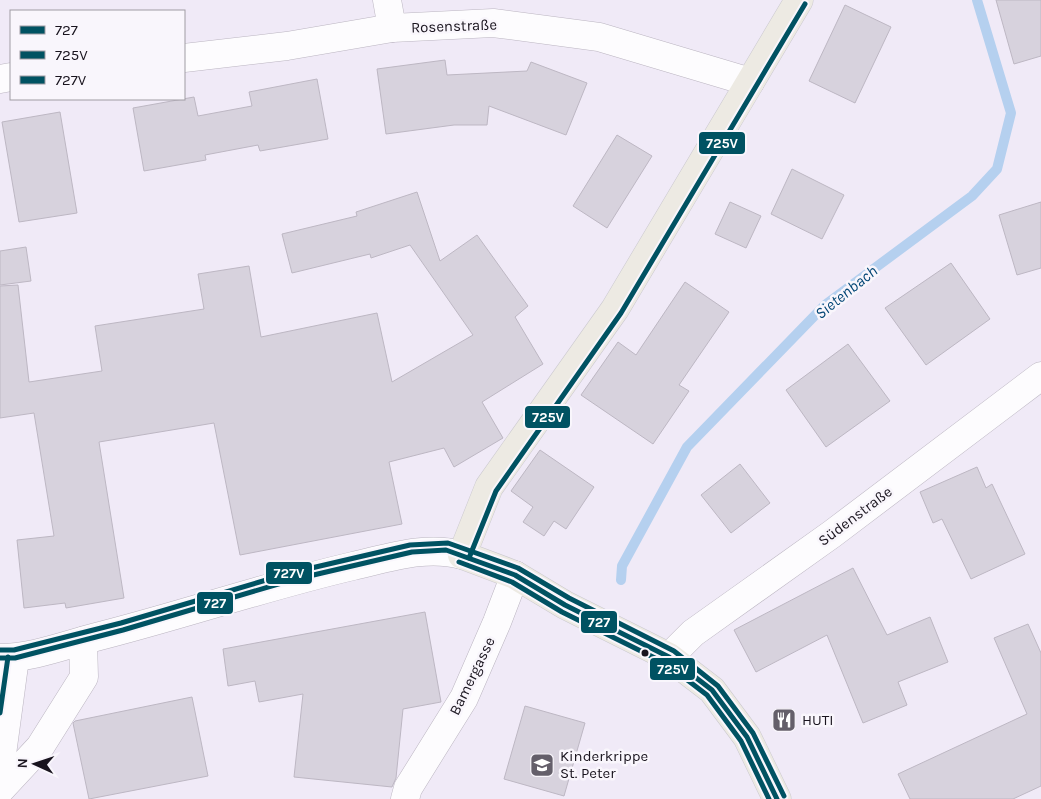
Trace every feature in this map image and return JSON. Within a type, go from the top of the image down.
[{"type":"main road","points":[[777,799],[747,737],[712,690],[669,656],[565,605],[515,575],[462,555],[489,487],[615,309],[798,0]]},
{"type":"street","points":[[387,0],[392,28]]},
{"type":"street","name":"Rosenstraße","points":[[185,58],[288,46],[392,28],[493,23],[599,37],[750,82]]},
{"type":"street","name":"Südenstraße","points":[[669,656],[693,633],[832,534],[1041,376]]},
{"type":"street","points":[[0,769],[8,658],[83,641],[292,580],[412,552],[446,550],[462,555]]},
{"type":"street","name":"Bamergasse","points":[[406,794],[464,698],[498,622],[515,575]]},
{"type":"street","points":[[0,790],[40,747],[84,677],[83,641]]},
{"type":"building","points":[[996,0],[1041,0],[1041,56],[1014,64]]},
{"type":"building","points":[[845,5],[891,27],[855,103],[809,81]]},
{"type":"building","points":[[445,60],[447,75],[527,71],[531,62],[587,83],[566,135],[489,106],[487,125],[454,125],[386,134],[377,69]]},
{"type":"building","points":[[317,79],[328,139],[260,151],[258,145],[205,155],[206,160],[144,171],[133,108],[194,97],[198,116],[252,106],[249,92]]},
{"type":"building","points":[[60,112],[77,213],[19,222],[2,122]]},
{"type":"building","points":[[617,135],[652,156],[607,228],[573,206]]},
{"type":"building","points":[[792,169],[844,195],[822,239],[771,214]]},
{"type":"building","points":[[417,192],[440,261],[477,235],[528,306],[515,317],[543,364],[482,402],[503,438],[454,467],[444,448],[389,462],[402,524],[240,555],[214,423],[99,442],[124,598],[66,608],[65,603],[24,608],[17,540],[54,536],[34,413],[0,418],[0,286],[18,285],[29,382],[102,371],[95,326],[204,309],[198,274],[249,266],[261,337],[377,313],[392,382],[473,335],[410,245],[371,258],[370,254],[292,273],[282,234],[357,216],[356,212]]},
{"type":"building","points":[[730,202],[761,216],[746,248],[715,234]]},
{"type":"building","points":[[1041,202],[1041,268],[1017,275],[999,215]]},
{"type":"building","points":[[26,247],[31,281],[0,285],[0,251]]},
{"type":"building","points":[[951,263],[990,319],[926,365],[885,308]]},
{"type":"building","points":[[685,282],[729,312],[679,385],[689,391],[653,444],[581,395],[618,342],[636,355]]},
{"type":"building","points":[[848,344],[890,401],[826,447],[786,390]]},
{"type":"building","points":[[540,450],[594,487],[566,529],[554,521],[544,536],[523,522],[533,507],[511,491]]},
{"type":"building","points":[[740,464],[770,503],[731,533],[701,495]]},
{"type":"building","points":[[977,467],[986,488],[992,484],[1025,554],[971,579],[942,519],[933,523],[920,492]]},
{"type":"building","points":[[853,568],[887,635],[930,617],[948,662],[898,682],[907,705],[863,723],[827,635],[756,672],[734,630]]},
{"type":"building","points":[[425,612],[441,702],[403,709],[396,778],[392,787],[294,777],[303,694],[259,702],[255,681],[228,686],[223,649]]},
{"type":"building","points":[[1028,624],[1041,653],[1041,786],[1013,799],[910,799],[898,774],[1027,714],[994,638]]},
{"type":"building","points":[[192,697],[208,776],[89,799],[73,723],[75,721]]},
{"type":"building","points":[[525,706],[585,723],[564,796],[504,779]]},
{"type":"waterway","name":"Sietenbach","points":[[621,580],[622,566],[687,447],[825,305],[972,196],[997,169],[1011,113],[977,0]]},
{"type":"transit line","name":"725V","points":[[469,558],[496,491],[621,313],[805,4]]},
{"type":"transit line","name":"727V","points":[[0,650],[14,650],[121,623],[290,573],[410,545],[448,543],[518,568],[569,598],[674,651],[718,686],[753,733],[784,796]]},
{"type":"transit line","name":"727","points":[[0,658],[15,658],[123,630],[292,580],[412,552],[446,550],[515,575],[565,605],[669,657],[712,690],[747,737],[777,799]]},
{"type":"transit line","name":"725V","points":[[459,562],[512,582],[562,612],[665,663],[707,695],[741,741],[769,799]]},
{"type":"transit line","name":"727V","points":[[0,713],[8,657]]},
{"type":"place","name":"HUTI","points":[[784,720]]},
{"type":"place","name":"Kinderkrippe St. Peter","points":[[542,765]]}]
